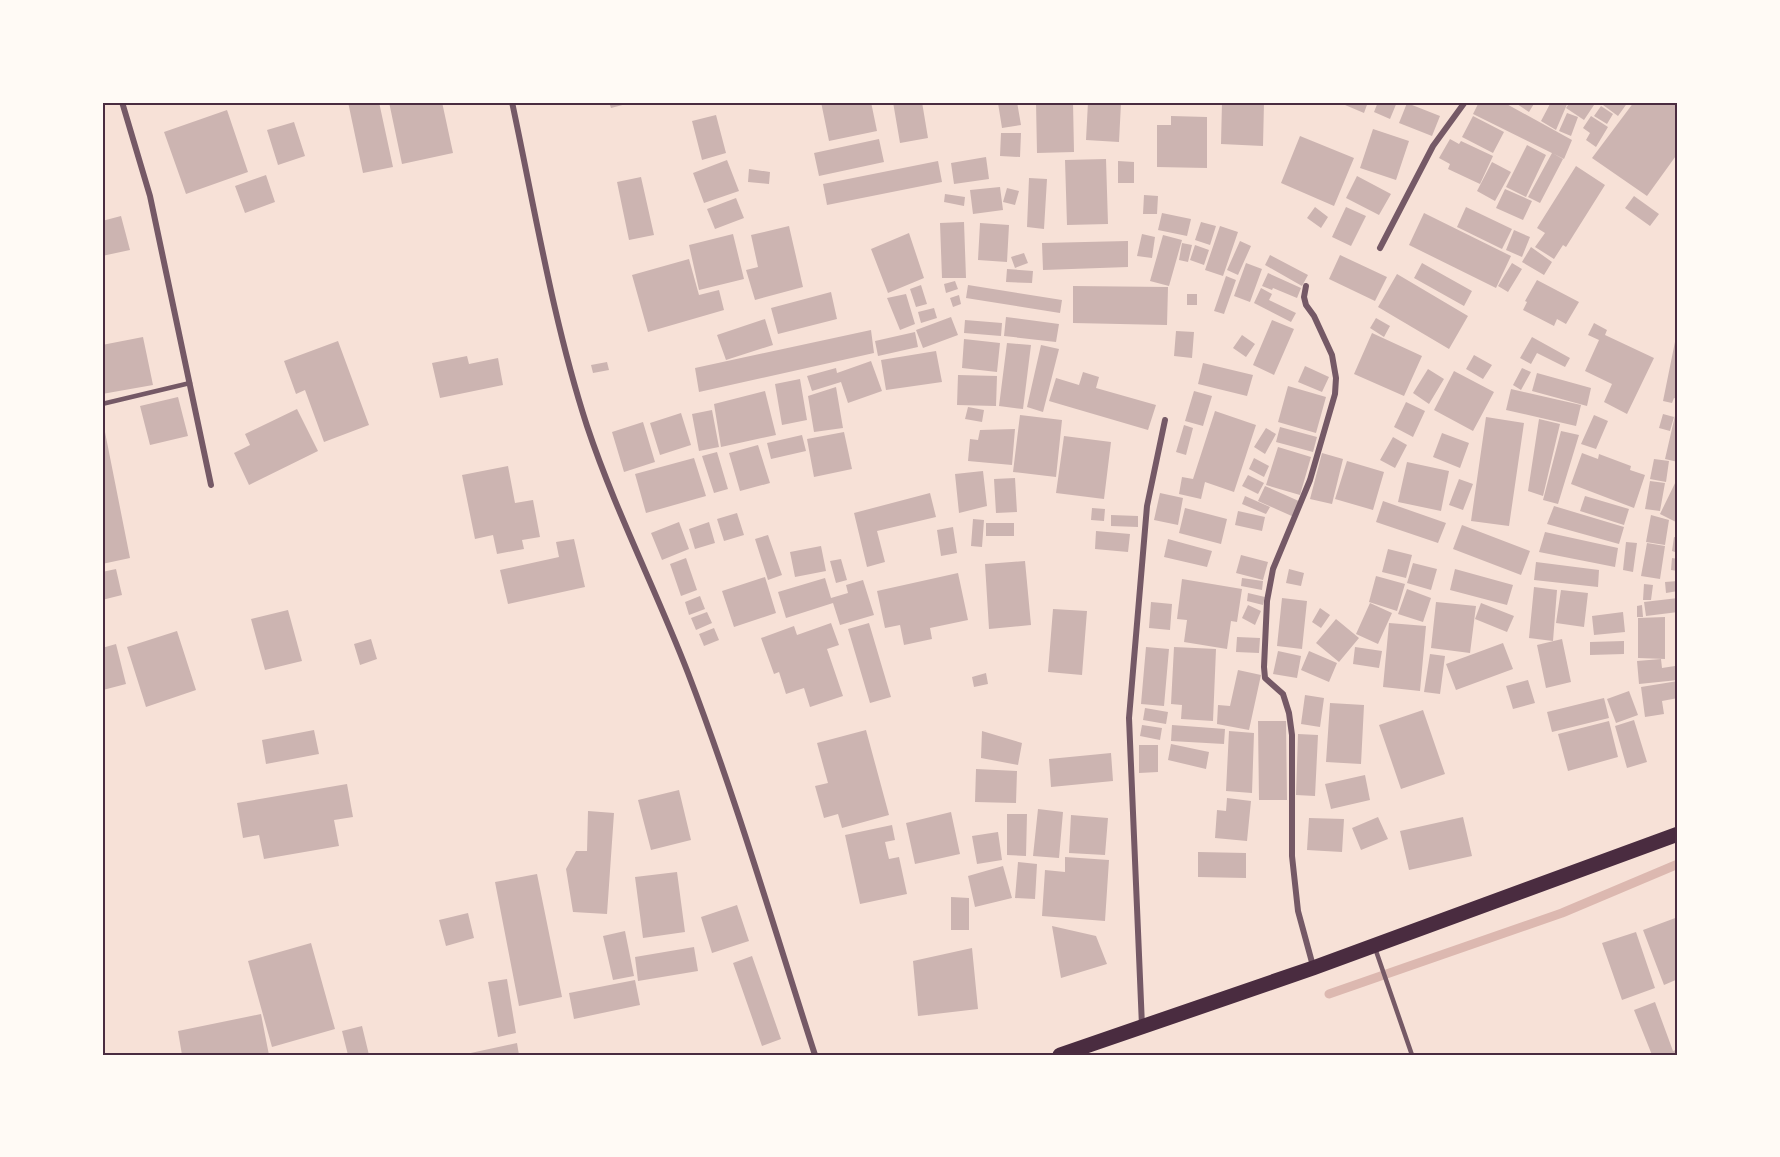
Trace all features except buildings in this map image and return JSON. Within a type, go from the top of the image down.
[{"type":"main road","points":[[1060,1055],[1313,968],[1678,834]]},
{"type":"street","points":[[122,102],[150,196],[211,485]]},
{"type":"street","points":[[512,102],[559,326],[587,426],[688,673],[815,1055]]},
{"type":"street","points":[[1380,248],[1433,146],[1466,102]]},
{"type":"street","points":[[1306,286],[1304,297],[1306,305],[1314,316],[1332,355],[1336,378],[1335,394],[1310,480],[1273,569],[1267,601],[1264,667],[1265,678],[1283,694],[1289,713],[1292,735],[1292,856],[1298,911],[1313,968]]},
{"type":"street","points":[[1142,1027],[1129,718],[1147,506],[1165,420]]},
{"type":"lane","points":[[102,404],[190,383]]},
{"type":"lane","points":[[1374,946],[1412,1055]]},
{"type":"waterway","points":[[1329,994],[1562,913],[1678,864]]}]
